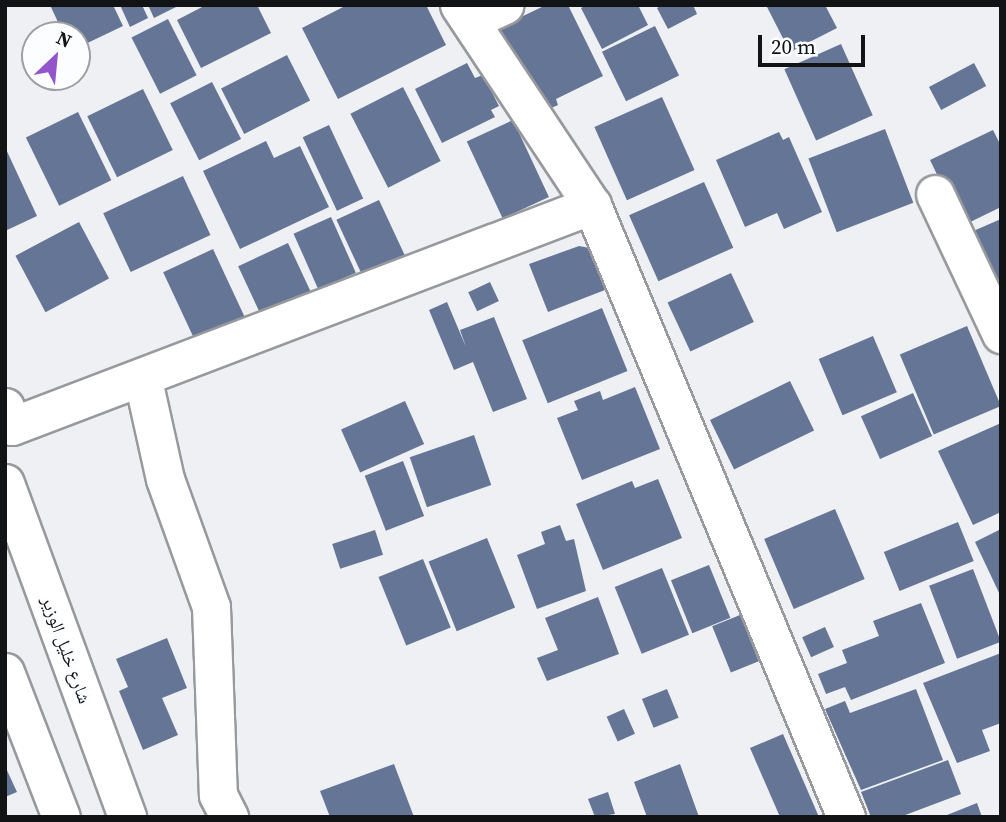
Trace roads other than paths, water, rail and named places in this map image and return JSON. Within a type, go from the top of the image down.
[{"type":"street","points":[[504,5],[464,13],[592,205],[846,817]]},
{"type":"street","points":[[936,194],[1001,334]]},
{"type":"street","points":[[5,407],[12,426],[144,380],[592,205]]},
{"type":"street","points":[[144,380],[165,479],[211,607],[218,795],[229,817]]},
{"type":"street","name":"شارع خليل الوزير","points":[[5,483],[127,817]]},
{"type":"street","points":[[5,672],[61,817]]}]
